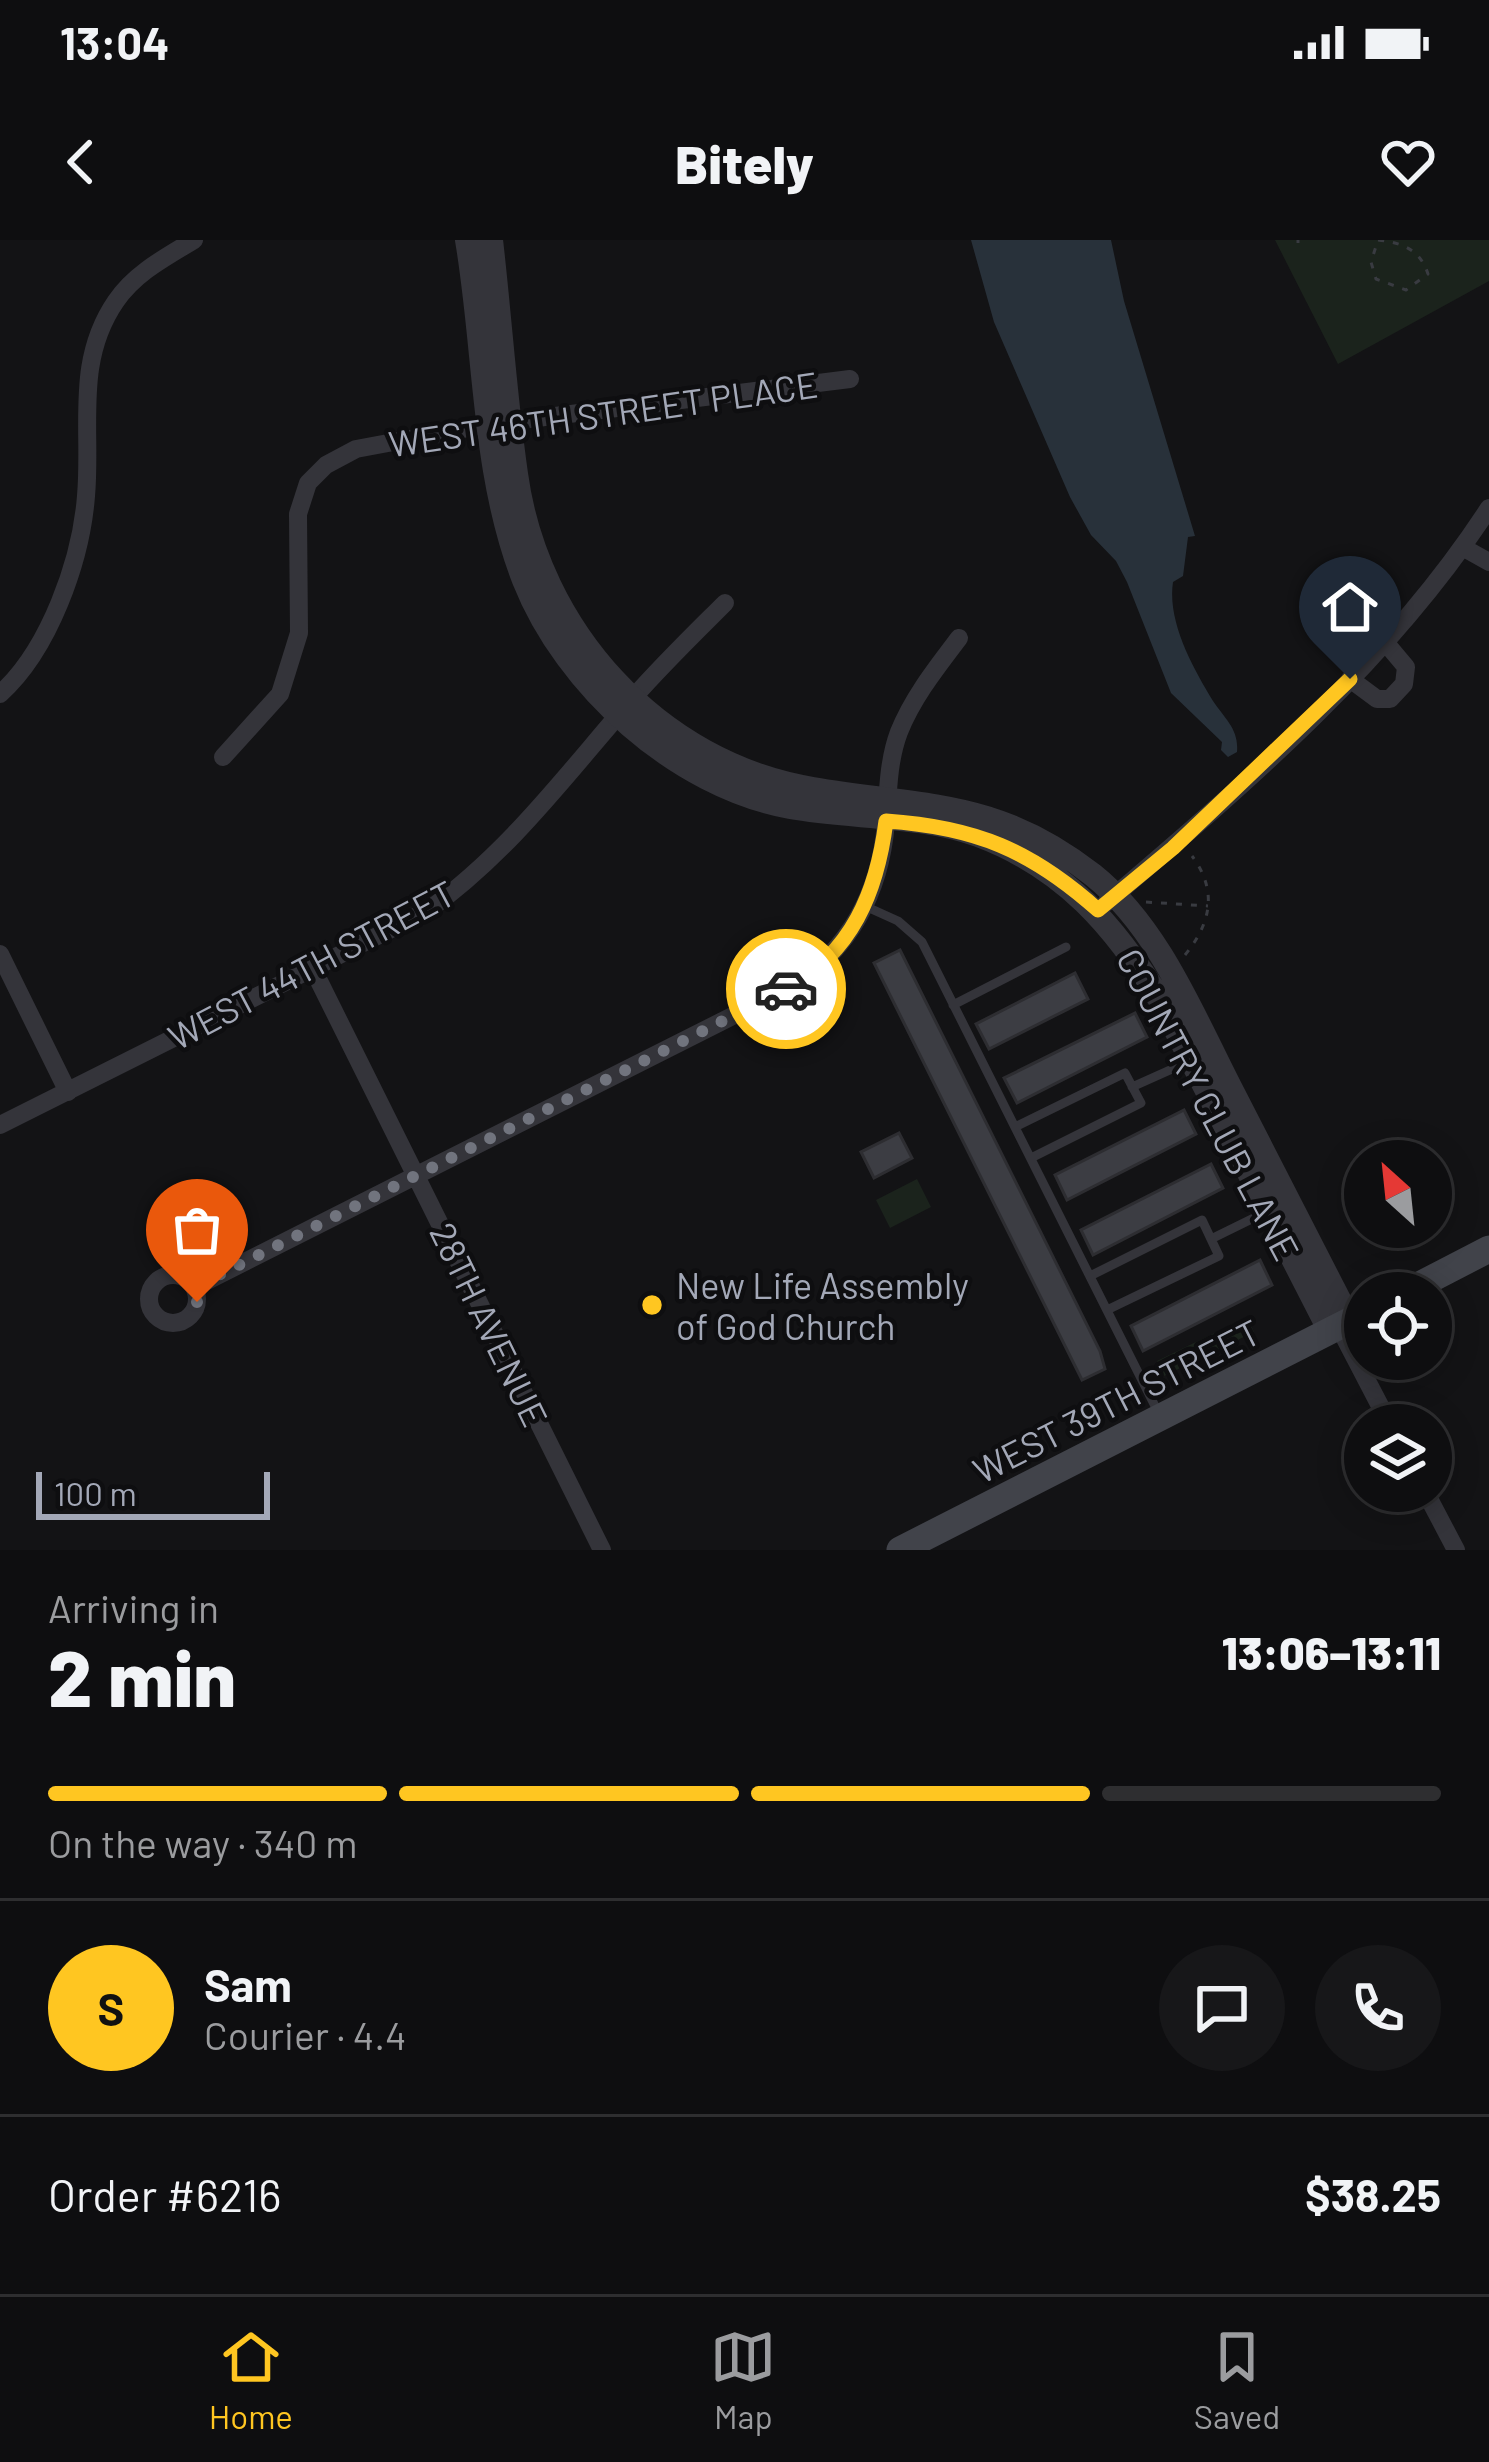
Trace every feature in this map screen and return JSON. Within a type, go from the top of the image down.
[{"type":"main road","points":[[1445,1272],[1489,1249]]},
{"type":"main road","name":"WEST 39TH STREET","points":[[900,1550],[1344,1324]]},
{"type":"street","points":[[0,694],[53,618],[77,556],[86,496],[91,348],[116,299],[146,269],[194,240]]},
{"type":"street","name":"COUNTRY CLUB LANE","points":[[467,240],[501,423]]},
{"type":"street","name":"COUNTRY CLUB LANE","points":[[491,240],[501,423],[498,491],[525,582],[575,672],[724,787],[785,806],[886,808],[945,825],[1028,858],[1107,902],[1131,953],[1201,1055],[1344,1319]]},
{"type":"street","name":"WEST 46TH STREET PLACE","points":[[223,757],[280,694],[299,634],[298,514],[308,483],[326,465],[356,449],[501,423],[850,379]]},
{"type":"street","points":[[1107,902],[1173,848],[1350,679],[1440,582],[1489,508]]},
{"type":"street","points":[[1464,548],[1489,562]]},
{"type":"street","name":"WEST 44TH STREET","points":[[0,1125],[428,911],[499,854],[625,708],[725,603]]},
{"type":"street","points":[[195,1287],[794,985],[829,961],[866,907],[880,865],[898,733],[930,676],[959,638]]},
{"type":"street","points":[[1350,679],[1377,699],[1390,699],[1404,684],[1406,667],[1385,642]]},
{"type":"street","points":[[0,954],[68,1092]]},
{"type":"street","name":"28TH AVENUE","points":[[314,969],[602,1550]]},
{"type":"street","name":"COUNTRY CLUB LANE","points":[[1201,1055],[1268,1211],[1344,1320]]},
{"type":"street","points":[[1436,1512],[1456,1550]]},
{"type":"lane","points":[[866,907],[913,931],[1161,1417]]},
{"type":"lane","points":[[953,1005],[1066,947]]},
{"type":"lane","points":[[1132,1087],[1201,1055]]},
{"type":"lane","points":[[1015,1127],[1125,1073],[1141,1103],[1031,1158]]},
{"type":"lane","points":[[1211,1239],[1268,1211]]},
{"type":"lane","points":[[1090,1276],[1202,1220],[1219,1256],[1107,1310]]},
{"type":"path","points":[[1378,240],[1401,243],[1412,250],[1424,261],[1428,274],[1406,290],[1376,279],[1371,262],[1378,240]]},
{"type":"path","points":[[1184,956],[1207,922],[1210,906],[1208,886],[1192,856]]},
{"type":"path","points":[[1144,902],[1210,906]]},
{"type":"shaded area","points":[[971,240],[1111,240],[1124,301],[1195,536],[1188,537],[1183,576],[1173,582],[1174,613],[1190,659],[1233,731],[1237,752],[1228,757],[1221,750],[1222,742],[1171,693],[1127,582],[1116,561],[1091,535],[1070,497],[994,322]]},
{"type":"shaded area","points":[[1275,240],[1489,240],[1489,281],[1338,364]]},
{"type":"shaded area","points":[[917,1179],[931,1207],[890,1228],[876,1200]]},
{"type":"shaded area","points":[[1247,1317],[1254,1332],[1164,1376],[1157,1361]]},
{"type":"building","points":[[900,950],[1100,1351],[1105,1369],[1082,1380],[874,963]]},
{"type":"building","points":[[1075,973],[1088,999],[989,1049],[976,1024]]},
{"type":"building","points":[[1135,1013],[1147,1037],[1017,1103],[1004,1078]]},
{"type":"building","points":[[1184,1110],[1196,1134],[1067,1200],[1055,1175]]},
{"type":"building","points":[[899,1133],[912,1158],[874,1178],[861,1152]]},
{"type":"building","points":[[1211,1164],[1223,1188],[1093,1255],[1081,1230]]},
{"type":"building","points":[[1260,1260],[1272,1285],[1143,1351],[1131,1326]]},
{"type":"way so far","points":[[197,1302],[195,1287],[786,989]]},
{"type":"place","name":"New Life Assembly of God Church","points":[[652,1305]]},
{"type":"route","points":[[786,989],[829,961],[866,907],[880,865],[886,821],[945,825],[981,836],[1028,858],[1098,910],[1173,848],[1350,679]]}]
